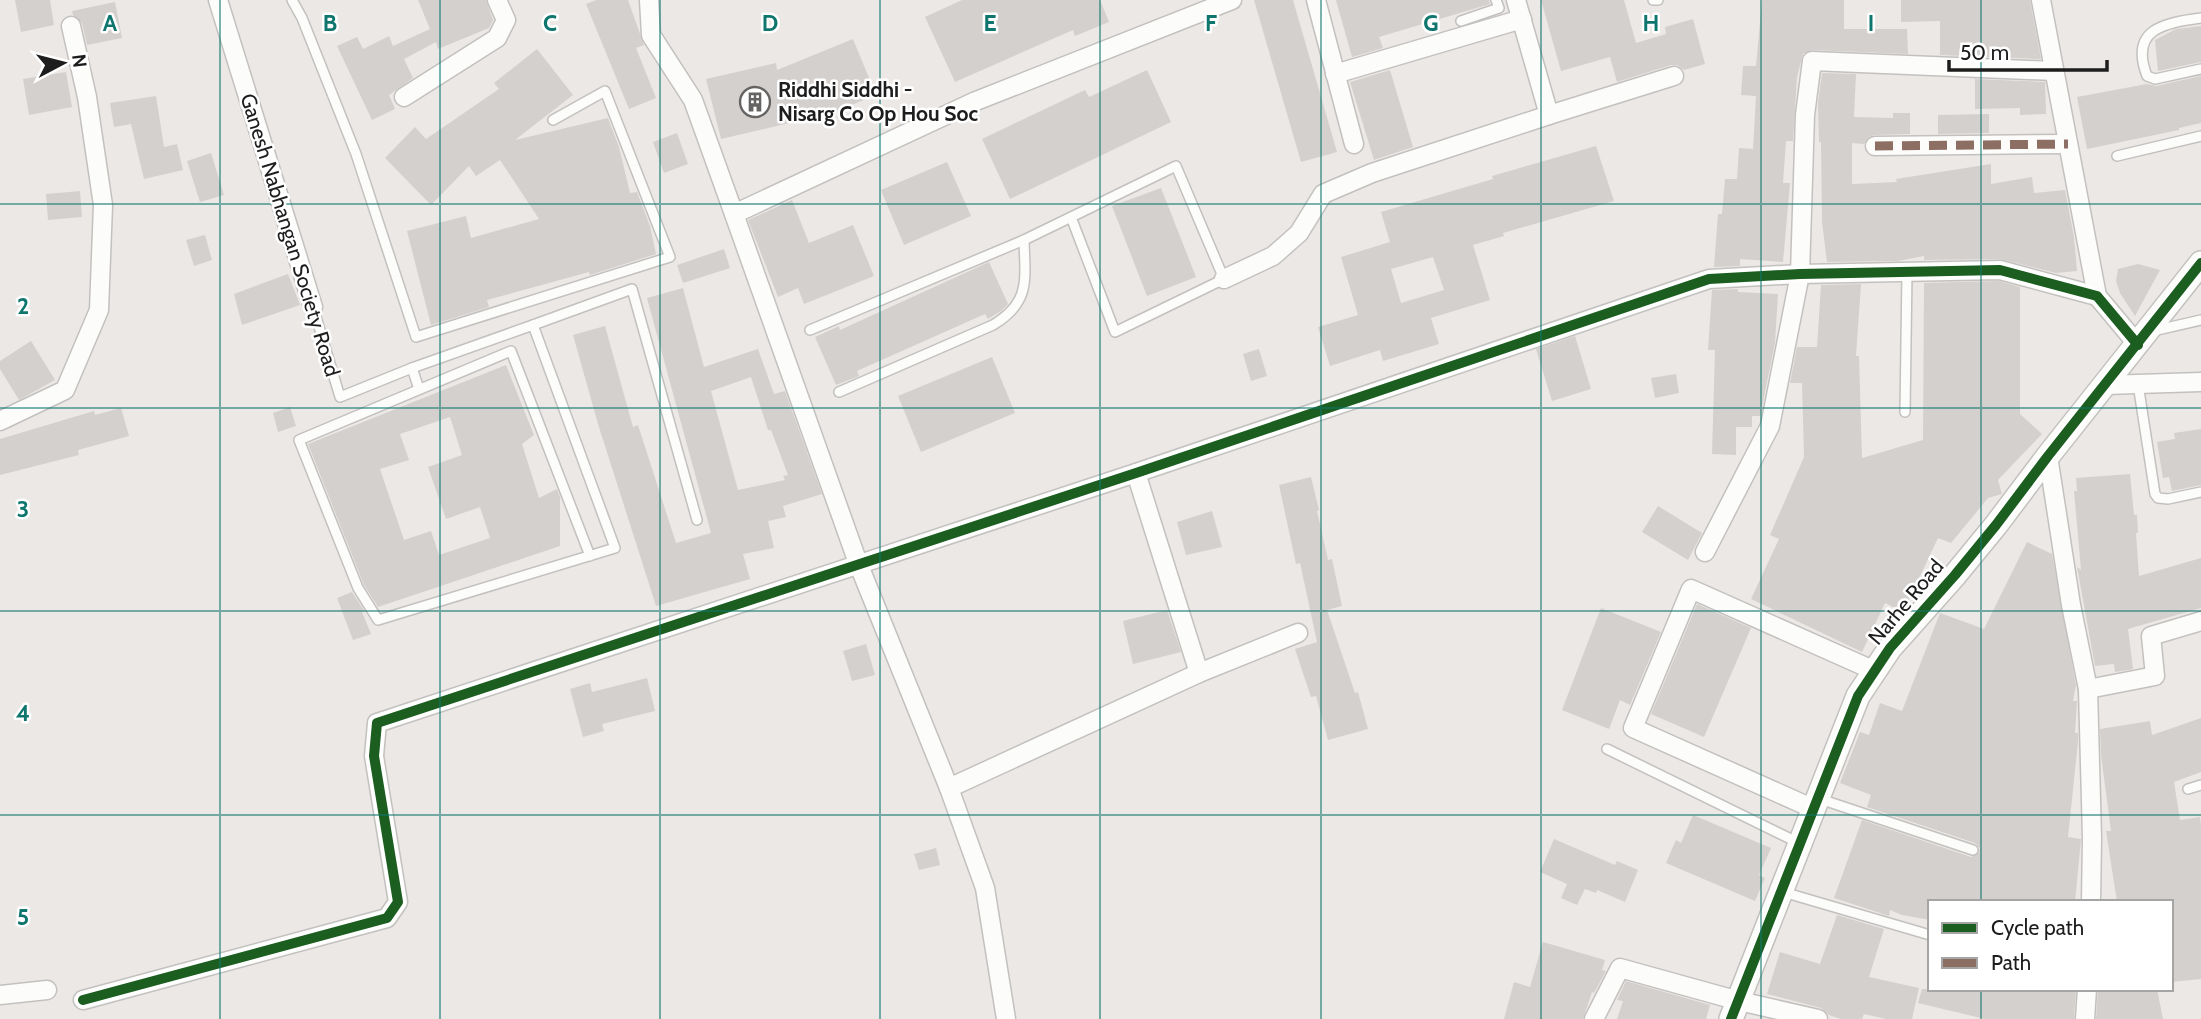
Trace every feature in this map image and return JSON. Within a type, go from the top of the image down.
[{"type":"street","name":"Ganesh Nabhangan Society Road","points":[[218,0],[313,307]]},
{"type":"street","points":[[404,97],[497,38],[506,20],[497,0]]},
{"type":"street","points":[[649,0],[651,35],[693,100],[858,563],[949,788],[985,888],[1006,1019]]},
{"type":"street","points":[[734,214],[975,101],[1232,0]]},
{"type":"street","points":[[1316,0],[1353,144]]},
{"type":"street","points":[[1516,0],[1549,115]]},
{"type":"street","points":[[2041,0],[2097,296]]},
{"type":"street","points":[[1335,74],[1522,19]]},
{"type":"street","points":[[0,421],[65,390],[99,310],[103,205],[87,97],[71,26]]},
{"type":"street","points":[[1705,552],[1770,426],[1800,274],[1805,115],[1812,61],[2054,71]]},
{"type":"street","points":[[1224,279],[1273,256],[1299,233],[1323,194],[1372,173],[1675,76]]},
{"type":"street","points":[[1875,146],[2068,144]]},
{"type":"street","name":"Narhe Road","points":[[1735,1010],[1858,696],[1890,648],[1996,525],[2201,263]]},
{"type":"street","points":[[83,1000],[387,918],[398,902],[374,756],[377,723],[1136,473],[1709,279],[1800,274],[2000,270],[2097,296],[2143,338]]},
{"type":"street","points":[[2105,385],[2201,382]]},
{"type":"street","points":[[2048,456],[2071,605],[2088,689],[2091,900]]},
{"type":"street","points":[[1136,473],[1199,673]]},
{"type":"street","points":[[1816,803],[1633,728],[1691,589],[1875,671]]},
{"type":"street","points":[[2088,689],[2155,676],[2151,636],[2201,621]]},
{"type":"street","points":[[949,788],[1199,673],[1298,633]]},
{"type":"street","points":[[1594,1019],[1619,968],[1735,1010],[1818,1019]]},
{"type":"street","points":[[0,995],[47,990]]},
{"type":"street","points":[[2085,1019],[2087,991]]},
{"type":"lane","points":[[292,0],[302,18],[356,154],[416,337],[670,257],[605,91],[553,120]]},
{"type":"lane","points":[[1461,21],[1499,8],[1496,0]]},
{"type":"lane","points":[[1653,0],[1658,0]]},
{"type":"lane","points":[[2201,18],[2166,23],[2150,32],[2142,47],[2143,67],[2147,76],[2155,79],[2201,69]]},
{"type":"lane","points":[[2117,156],[2201,136]]},
{"type":"lane","points":[[810,330],[1024,240],[1071,217],[1176,166],[1224,279],[1115,332],[1071,217]]},
{"type":"lane","points":[[839,392],[993,325],[1010,314],[1019,301],[1025,280],[1024,240]]},
{"type":"lane","points":[[1905,412],[1907,272]]},
{"type":"lane","name":"Ganesh Nabhangan Society Road","points":[[313,307],[340,397],[412,368],[632,289],[697,520]]},
{"type":"lane","points":[[2143,338],[2201,320]]},
{"type":"lane","points":[[533,325],[615,548],[590,556],[378,620],[358,588],[299,439],[512,351],[590,556]]},
{"type":"lane","points":[[412,368],[419,389]]},
{"type":"lane","points":[[2138,384],[2155,494],[2158,498],[2168,499],[2201,492]]},
{"type":"lane","points":[[1607,749],[1800,844]]},
{"type":"lane","points":[[2188,789],[2201,785]]},
{"type":"lane","points":[[1816,803],[1973,850]]},
{"type":"lane","points":[[1781,892],[1928,934]]},
{"type":"building","points":[[15,0],[50,0],[54,25],[21,32]]},
{"type":"building","points":[[418,0],[486,0],[493,20],[489,28],[438,49],[436,42],[404,59],[413,78],[389,95],[395,109],[372,120],[337,46],[357,37],[363,49],[389,36],[393,46],[430,29]]},
{"type":"building","points":[[596,0],[628,0],[644,45],[636,48],[656,98],[629,109],[586,4]]},
{"type":"building","points":[[962,0],[1100,0],[1109,22],[1075,36],[1073,30],[955,82],[925,17]]},
{"type":"building","points":[[1254,0],[1293,0],[1337,152],[1301,162]]},
{"type":"building","points":[[1336,0],[1489,0],[1490,4],[1379,37],[1383,48],[1352,57]]},
{"type":"building","points":[[1541,0],[1624,0],[1636,43],[1666,34],[1665,27],[1693,19],[1705,64],[1684,70],[1677,65],[1671,65],[1617,82],[1610,57],[1561,71]]},
{"type":"building","points":[[1762,0],[1844,0],[1844,29],[1907,29],[1908,54],[1812,50],[1803,54],[1797,77],[1793,141],[1786,141],[1783,183],[1790,183],[1783,262],[1740,259],[1740,266],[1714,267],[1718,214],[1722,214],[1725,179],[1737,179],[1739,148],[1753,149],[1756,96],[1741,95],[1743,66],[1756,66]]},
{"type":"building","points":[[1901,0],[2030,0],[2041,59],[1940,55],[1940,21],[1901,22]]},
{"type":"building","points":[[115,2],[122,38],[87,45],[82,23],[72,11]]},
{"type":"building","points":[[2201,26],[2201,62],[2158,71],[2155,40],[2176,29]]},
{"type":"building","points":[[853,39],[876,95],[832,113],[721,139],[706,79],[776,63],[777,70]]},
{"type":"building","points":[[537,49],[573,95],[515,140],[608,118],[619,147],[630,193],[637,192],[650,226],[656,254],[590,275],[589,272],[487,300],[489,307],[431,325],[407,231],[466,216],[471,238],[539,219],[500,160],[476,176],[469,166],[431,205],[385,158],[415,127],[426,139],[499,89],[494,83]]},
{"type":"building","points":[[1147,70],[1171,122],[1010,199],[982,139],[1085,90],[1089,97]]},
{"type":"building","points":[[1390,70],[1413,147],[1374,160],[1350,82]]},
{"type":"building","points":[[66,72],[72,107],[29,115],[23,79]]},
{"type":"building","points":[[1822,73],[1856,74],[1854,117],[1893,118],[1893,113],[1910,113],[1910,134],[1874,135],[1864,144],[1852,143],[1852,184],[1897,182],[1896,179],[1991,164],[1991,184],[2032,177],[2034,193],[2065,190],[2077,271],[2056,273],[2000,259],[1924,260],[1924,256],[1898,261],[1827,262],[1822,222],[1819,142],[1818,103]]},
{"type":"building","points":[[2201,76],[2201,123],[2087,149],[2077,97],[2147,84],[2156,86]]},
{"type":"building","points":[[1975,79],[2045,82],[2046,114],[2020,115],[2020,108],[1975,109]]},
{"type":"building","points":[[156,96],[164,147],[177,144],[183,170],[144,179],[131,124],[114,127],[110,103]]},
{"type":"building","points":[[1989,114],[1989,133],[1938,134],[1938,115]]},
{"type":"building","points":[[677,133],[688,164],[664,173],[653,142]]},
{"type":"building","points":[[1596,146],[1614,201],[1503,233],[1504,236],[1473,245],[1490,300],[1431,318],[1439,344],[1383,361],[1380,350],[1330,366],[1318,327],[1358,315],[1341,257],[1390,242],[1381,212],[1493,179],[1492,176]],"holes":[[[1433,257],[1444,290],[1401,303],[1391,269]]]},
{"type":"building","points":[[211,153],[224,195],[200,202],[187,161]]},
{"type":"building","points":[[947,162],[971,216],[904,245],[881,190]]},
{"type":"building","points":[[1161,188],[1196,277],[1147,296],[1112,206]]},
{"type":"building","points":[[80,191],[82,217],[48,220],[46,194]]},
{"type":"building","points":[[792,200],[809,243],[853,225],[874,276],[804,304],[798,288],[778,297],[748,220]]},
{"type":"building","points":[[205,235],[212,260],[194,266],[186,240]]},
{"type":"building","points":[[724,249],[730,268],[683,283],[677,265]]},
{"type":"building","points":[[989,262],[1008,304],[1001,311],[988,319],[985,314],[857,371],[859,376],[836,385],[815,337],[839,326],[840,330]]},
{"type":"building","points":[[2138,264],[2160,270],[2135,316],[2120,293],[2116,281],[2118,269]]},
{"type":"building","points":[[288,274],[300,305],[242,325],[234,294]]},
{"type":"building","points":[[1999,281],[2020,287],[2020,414],[2042,434],[1998,480],[2002,494],[1988,498],[1951,543],[1938,538],[1903,612],[1885,603],[1862,652],[1751,599],[1779,539],[1770,535],[1804,457],[1802,383],[1790,383],[1797,347],[1817,347],[1821,285],[1861,284],[1856,356],[1859,356],[1862,458],[1923,440],[1924,283]]},
{"type":"building","points":[[683,288],[704,367],[758,349],[774,394],[785,391],[822,494],[783,506],[786,517],[768,521],[774,548],[743,554],[750,579],[656,606],[598,424],[573,335],[605,326],[633,427],[638,425],[676,543],[711,533],[647,298]],"holes":[[[751,377],[768,430],[771,430],[788,475],[783,476],[785,480],[738,490],[711,391]]]},
{"type":"building","points":[[1738,289],[1738,292],[1778,294],[1775,343],[1760,416],[1752,416],[1752,427],[1736,427],[1736,455],[1712,454],[1715,350],[1708,350],[1712,290]]},
{"type":"building","points":[[1575,336],[1591,389],[1552,401],[1536,349]]},
{"type":"building","points":[[31,341],[55,380],[19,400],[0,369],[0,361]]},
{"type":"building","points":[[1259,349],[1267,376],[1251,381],[1243,354]]},
{"type":"building","points":[[992,357],[1015,413],[921,452],[898,396]]},
{"type":"building","points":[[506,365],[534,435],[522,444],[539,498],[557,489],[560,497],[560,546],[378,607],[364,585],[308,444]],"holes":[[[450,417],[462,455],[428,467],[446,519],[480,507],[490,538],[439,555],[431,531],[404,540],[380,469],[409,460],[400,434]]]},
{"type":"building","points":[[1676,374],[1679,393],[1655,398],[1651,378]]},
{"type":"building","points":[[290,407],[296,426],[278,432],[273,413]]},
{"type":"building","points":[[121,408],[129,436],[78,450],[79,455],[0,475],[0,439],[94,411],[95,415]]},
{"type":"building","points":[[2201,429],[2201,485],[2172,491],[2169,477],[2163,478],[2157,442],[2175,439],[2174,433]]},
{"type":"building","points":[[2130,474],[2134,515],[2137,515],[2139,576],[2201,558],[2201,608],[2128,629],[2133,669],[2115,672],[2114,664],[2095,666],[2077,567],[2081,570],[2074,491],[2077,491],[2076,478]]},
{"type":"building","points":[[1311,477],[1328,560],[1332,559],[1342,606],[1327,610],[1355,693],[1358,692],[1368,729],[1328,740],[1316,696],[1311,697],[1295,649],[1317,642],[1279,485]]},
{"type":"building","points":[[1658,506],[1702,533],[1688,560],[1642,532]]},
{"type":"building","points":[[1212,511],[1222,547],[1186,555],[1177,522]]},
{"type":"building","points":[[2027,542],[2052,554],[2076,685],[2073,701],[2077,701],[2075,733],[2078,733],[2078,742],[2068,837],[2081,839],[2075,900],[1928,900],[1928,920],[1890,910],[1889,916],[1834,898],[1862,820],[1971,857],[1979,853],[1980,848],[1975,843],[1867,807],[1871,795],[1840,783],[1860,732],[1869,735],[1880,703],[1902,711],[1940,613],[1984,629]]},
{"type":"building","points":[[352,592],[365,612],[362,612],[371,634],[353,640],[337,598]]},
{"type":"building","points":[[1697,604],[1751,628],[1704,737],[1651,714]]},
{"type":"building","points":[[1601,608],[1661,632],[1630,705],[1620,700],[1609,729],[1562,710]]},
{"type":"building","points":[[1167,610],[1181,652],[1133,664],[1123,621]]},
{"type":"building","points":[[866,644],[875,675],[852,681],[843,651]]},
{"type":"building","points":[[647,678],[655,711],[602,724],[604,731],[583,737],[570,689],[590,683],[592,692]]},
{"type":"building","points":[[2201,718],[2201,772],[2174,782],[2180,820],[2200,817],[2201,979],[2173,982],[2173,900],[2117,900],[2106,831],[2111,831],[2100,729],[2150,721],[2152,735]]},
{"type":"building","points":[[1693,815],[1771,848],[1759,875],[1765,878],[1755,901],[1666,863],[1676,840],[1681,843]]},
{"type":"building","points":[[1554,839],[1615,865],[1617,861],[1638,870],[1625,902],[1597,890],[1596,893],[1585,889],[1577,905],[1561,898],[1567,884],[1540,872]]},
{"type":"building","points":[[936,848],[940,865],[919,870],[914,854]]},
{"type":"building","points":[[1837,915],[1884,929],[1869,977],[1919,988],[1912,1019],[1886,1019],[1864,1014],[1862,1019],[1841,1019],[1829,1015],[1821,1008],[1767,994],[1780,952],[1820,964]]},
{"type":"building","points":[[1543,942],[1605,960],[1602,970],[1606,971],[1594,993],[1592,992],[1583,1019],[1504,1019],[1514,982],[1530,987]]},
{"type":"building","points":[[1626,981],[1710,1005],[1706,1019],[1617,1019],[1623,1001],[1617,1000]]},
{"type":"building","points":[[1922,989],[2076,991],[2074,1019],[1985,1019],[1918,1003]]},
{"type":"building","points":[[2098,991],[2157,991],[2163,1019],[2096,1019]]},
{"type":"marked path","points":[[1875,146],[2068,144]]},
{"type":"cycle path","points":[[1731,1019],[1858,696],[1890,648],[1996,525],[2201,263]]},
{"type":"cycle path","points":[[83,1000],[387,918],[398,902],[374,756],[377,723],[1136,473],[1709,279],[1800,274],[2000,270],[2097,296],[2138,345]]},
{"type":"place","name":"Riddhi Siddhi - Nisarg Co Op Hou Soc","points":[[755,102]]}]
